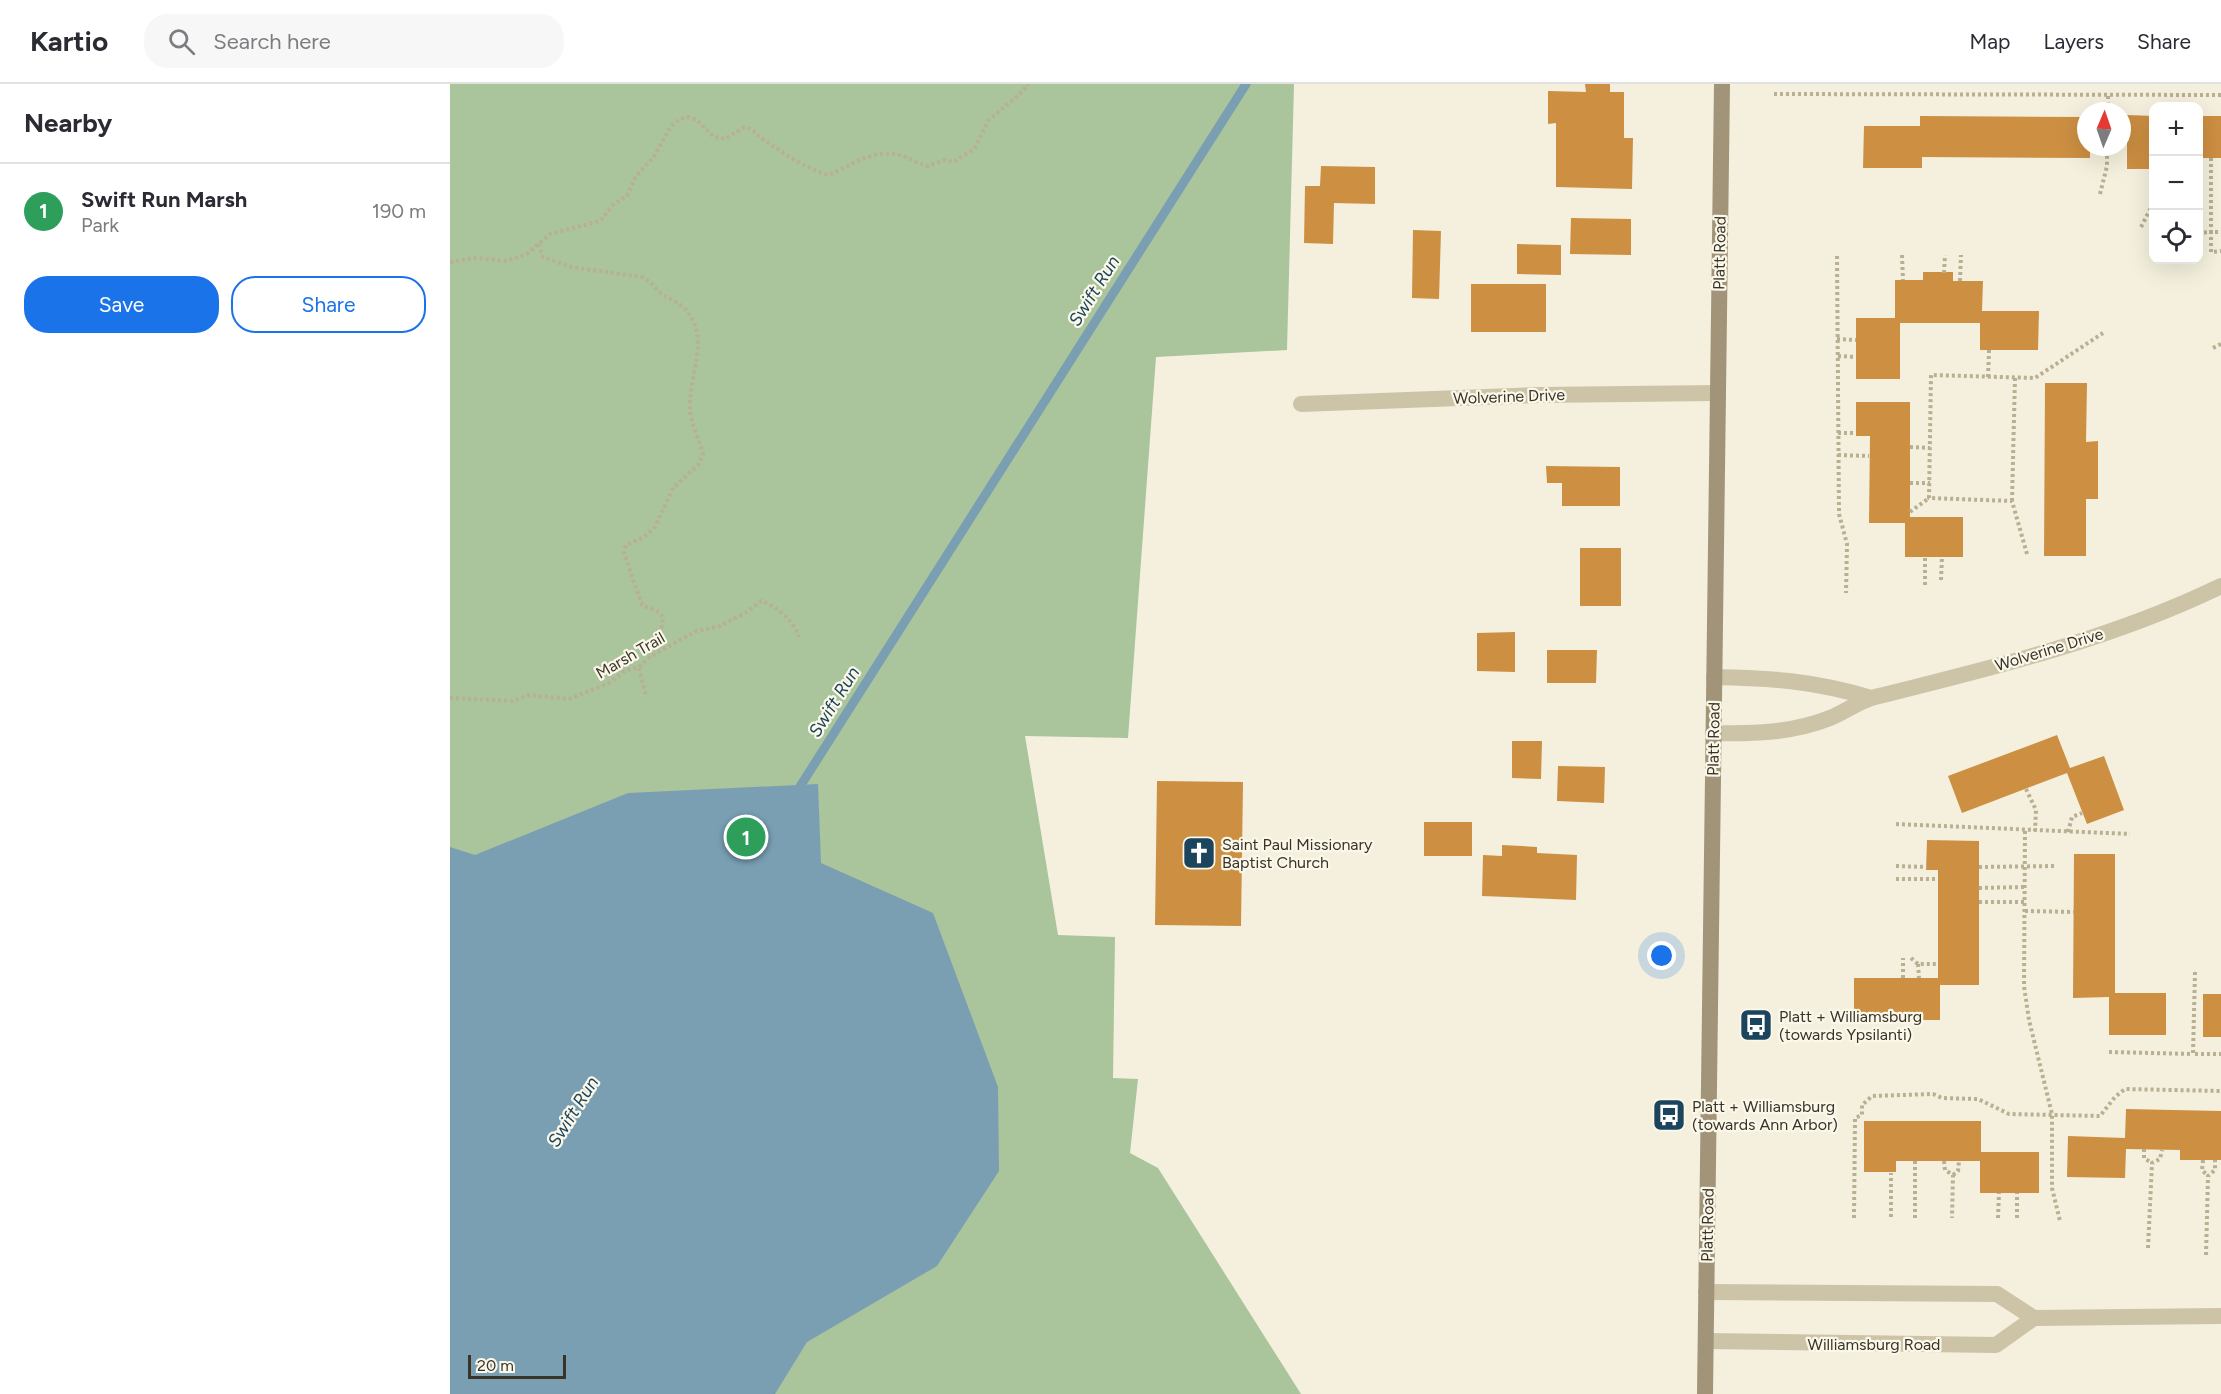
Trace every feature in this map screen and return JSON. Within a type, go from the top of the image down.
[{"type":"main road","name":"Platt Road","points":[[1705,1394],[1722,84]]},
{"type":"street","name":"Wolverine Drive","points":[[1301,404],[1539,395],[1718,393]]},
{"type":"street","name":"Wolverine Drive","points":[[1713,734],[1767,734],[1829,719],[1871,698],[1966,675],[2077,642],[2171,608],[2221,586]]},
{"type":"street","points":[[1714,677],[1768,678],[1829,685],[1871,698]]},
{"type":"street","points":[[1706,1292],[1997,1294],[2034,1318],[2221,1316]]},
{"type":"street","name":"Williamsburg Road","points":[[1706,1341],[1996,1345],[2034,1318]]},
{"type":"path","points":[[450,262],[474,258],[507,261],[527,254],[550,234],[600,221],[613,205],[627,196],[636,176],[653,158],[671,126],[680,119],[689,117],[697,120],[714,137],[725,139],[744,127],[753,129],[764,140],[799,163],[828,175],[842,170],[853,161],[895,154],[927,166],[945,160],[953,162],[968,154],[974,149],[989,120],[1022,92],[1028,84]]},
{"type":"path","points":[[1774,94],[2221,95]]},
{"type":"path","points":[[2108,95],[2108,102]]},
{"type":"path","points":[[2100,194],[2108,156]]},
{"type":"path","points":[[2211,158],[2211,252],[2221,251]]},
{"type":"path","points":[[2142,227],[2150,210]]},
{"type":"path","points":[[2203,233],[2221,232]]},
{"type":"path","points":[[538,244],[543,257],[557,263],[641,276],[651,281],[659,292],[684,308],[697,325],[699,343],[690,393],[690,413],[703,453],[699,464],[673,488],[655,526],[644,537],[626,545],[624,553],[642,605],[659,612],[663,617],[662,626],[648,649],[650,657]]},
{"type":"path","points":[[1902,255],[1903,280]]},
{"type":"path","points":[[1944,273],[1945,255]]},
{"type":"path","points":[[1960,281],[1961,255]]},
{"type":"path","points":[[1837,256],[1839,514],[1847,544],[1846,593]]},
{"type":"path","points":[[1929,498],[1930,375],[2035,378],[2103,333]]},
{"type":"path","points":[[1838,339],[1856,340]]},
{"type":"path","points":[[2213,348],[2221,344]]},
{"type":"path","points":[[1988,377],[1989,350]]},
{"type":"path","points":[[1838,357],[1856,357]]},
{"type":"path","points":[[2015,377],[2012,501],[2027,554]]},
{"type":"path","points":[[1838,433],[1856,433]]},
{"type":"path","points":[[1910,447],[1930,448]]},
{"type":"path","points":[[1838,455],[1869,456]]},
{"type":"path","points":[[1910,483],[1930,483]]},
{"type":"path","points":[[1910,512],[1929,498],[2012,501]]},
{"type":"path","points":[[1925,557],[1925,585]]},
{"type":"path","points":[[1941,580],[1942,558]]},
{"type":"path","name":"Marsh Trail","points":[[450,698],[512,701],[530,695],[569,699],[609,682],[625,671],[639,668],[650,657],[696,631],[718,627],[747,612],[761,601],[770,604],[784,615],[797,629],[799,637]]},
{"type":"path","points":[[639,668],[646,696]]},
{"type":"path","points":[[2026,789],[2036,810],[2035,831]]},
{"type":"path","points":[[2068,832],[2072,818],[2082,813]]},
{"type":"path","points":[[1896,824],[2130,834]]},
{"type":"path","points":[[2025,831],[2024,986],[2029,1020],[2052,1114],[2052,1188],[2060,1221]]},
{"type":"path","points":[[1896,866],[1927,867]]},
{"type":"path","points":[[1979,867],[2057,866]]},
{"type":"path","points":[[1896,879],[1938,879]]},
{"type":"path","points":[[1979,888],[2025,887]]},
{"type":"path","points":[[1979,902],[2025,902]]},
{"type":"path","points":[[2025,911],[2074,912]]},
{"type":"path","points":[[1903,958],[1903,978]]},
{"type":"path","points":[[1911,958],[1918,964],[1938,964]]},
{"type":"path","points":[[1918,964],[1919,978]]},
{"type":"path","points":[[2193,1053],[2195,972]]},
{"type":"path","points":[[2109,1052],[2221,1054]]},
{"type":"path","points":[[1854,1218],[1855,1118],[1862,1115],[1862,1105],[1872,1096],[1933,1094],[1942,1098],[1978,1099],[2009,1114],[2100,1116],[2115,1097],[2125,1089],[2221,1091]]},
{"type":"path","points":[[2144,1149],[2144,1158],[2152,1163]]},
{"type":"path","points":[[2152,1163],[2160,1159],[2162,1150]]},
{"type":"path","points":[[2203,1160],[2202,1170],[2208,1176],[2205,1255]]},
{"type":"path","points":[[2208,1176],[2215,1170],[2215,1160]]},
{"type":"path","points":[[1915,1218],[1916,1161]]},
{"type":"path","points":[[1944,1161],[1945,1170],[1953,1175]]},
{"type":"path","points":[[1953,1175],[1958,1171],[1959,1161]]},
{"type":"path","points":[[2148,1248],[2152,1163]]},
{"type":"path","points":[[1891,1217],[1892,1173]]},
{"type":"path","points":[[1952,1218],[1953,1175]]},
{"type":"path","points":[[1998,1218],[1999,1193]]},
{"type":"path","points":[[2017,1218],[2018,1193]]},
{"type":"green space","points":[[450,84],[1294,84],[1287,350],[1156,357],[1128,738],[1025,736],[1058,935],[1115,937],[1113,1078],[1138,1079],[1130,1153],[1158,1168],[1301,1394],[450,1394]]},
{"type":"water","points":[[818,784],[821,863],[933,913],[998,1087],[999,1171],[937,1266],[807,1342],[775,1394],[450,1394],[450,847],[475,855],[628,793]]},
{"type":"building","points":[[1585,84],[1610,84],[1610,92],[1624,92],[1624,138],[1633,138],[1632,189],[1556,187],[1556,123],[1548,124],[1548,91],[1586,92]]},
{"type":"building","points":[[2131,115],[2149,116],[2149,169],[2127,169],[2127,156],[2131,156]]},
{"type":"building","points":[[1920,116],[2077,117],[2077,156],[2090,156],[2090,158],[1922,157],[1922,168],[1863,168],[1864,126],[1920,126]]},
{"type":"building","points":[[2203,116],[2221,116],[2221,158],[2203,158]]},
{"type":"building","points":[[1321,166],[1375,167],[1375,204],[1334,203],[1333,244],[1304,243],[1305,186],[1320,186]]},
{"type":"building","points":[[1571,218],[1631,219],[1631,255],[1570,254]]},
{"type":"building","points":[[1413,230],[1441,231],[1439,299],[1412,298]]},
{"type":"building","points":[[1517,244],[1561,245],[1561,275],[1517,274]]},
{"type":"building","points":[[1923,272],[1953,272],[1953,281],[1983,281],[1982,311],[2039,311],[2038,350],[1980,350],[1980,323],[1900,323],[1900,379],[1856,379],[1856,318],[1895,318],[1895,280],[1923,280]]},
{"type":"building","points":[[1471,284],[1546,284],[1546,332],[1471,332]]},
{"type":"building","points":[[2045,383],[2087,383],[2086,442],[2098,441],[2098,499],[2086,499],[2086,556],[2044,556]]},
{"type":"building","points":[[1856,402],[1910,402],[1910,517],[1963,517],[1963,557],[1905,557],[1905,523],[1869,523],[1870,436],[1856,436]]},
{"type":"building","points":[[1546,466],[1620,467],[1620,506],[1562,506],[1562,483],[1547,483]]},
{"type":"building","points":[[1580,548],[1621,548],[1621,606],[1580,606]]},
{"type":"building","points":[[1515,632],[1515,672],[1477,671],[1477,633]]},
{"type":"building","points":[[1547,650],[1597,650],[1596,683],[1547,683]]},
{"type":"building","points":[[2057,735],[2070,768],[2104,756],[2124,810],[2087,824],[2067,773],[1962,813],[1948,776]]},
{"type":"building","points":[[1512,741],[1542,741],[1541,779],[1512,778]]},
{"type":"building","points":[[1558,766],[1605,767],[1604,803],[1557,801]]},
{"type":"building","name":"Saint Paul Missionary Baptist Church","points":[[1157,781],[1243,782],[1241,926],[1155,925]]},
{"type":"building","points":[[1424,822],[1472,822],[1472,856],[1424,856]]},
{"type":"building","points":[[1927,840],[1979,841],[1979,985],[1940,985],[1940,1020],[1854,1020],[1854,978],[1938,978],[1938,870],[1926,870]]},
{"type":"building","points":[[1502,845],[1537,847],[1537,853],[1577,855],[1576,900],[1482,896],[1483,855],[1502,856]]},
{"type":"building","points":[[2074,854],[2115,854],[2115,993],[2166,993],[2166,1035],[2109,1035],[2109,997],[2073,998]]},
{"type":"building","points":[[2203,994],[2221,994],[2221,1037],[2203,1037]]},
{"type":"building","points":[[2126,1109],[2221,1111],[2221,1160],[2180,1160],[2180,1150],[2126,1149],[2125,1178],[2067,1177],[2068,1136],[2125,1138]]},
{"type":"building","points":[[1864,1121],[1981,1121],[1981,1152],[2039,1152],[2039,1193],[1980,1193],[1980,1161],[1896,1161],[1896,1172],[1864,1172]]},
{"type":"waterway","name":"Swift Run","points":[[794,796],[1246,84]]},
{"type":"place","name":"Swift Run Marsh","points":[[746,837]]},
{"type":"place","name":"Saint Paul Missionary Baptist Church","points":[[1199,853]]},
{"type":"place","name":"Platt + Williamsburg (towards Ypsilanti)","points":[[1756,1025]]},
{"type":"place","name":"Platt + Williamsburg (towards Ann Arbor)","points":[[1669,1115]]}]
